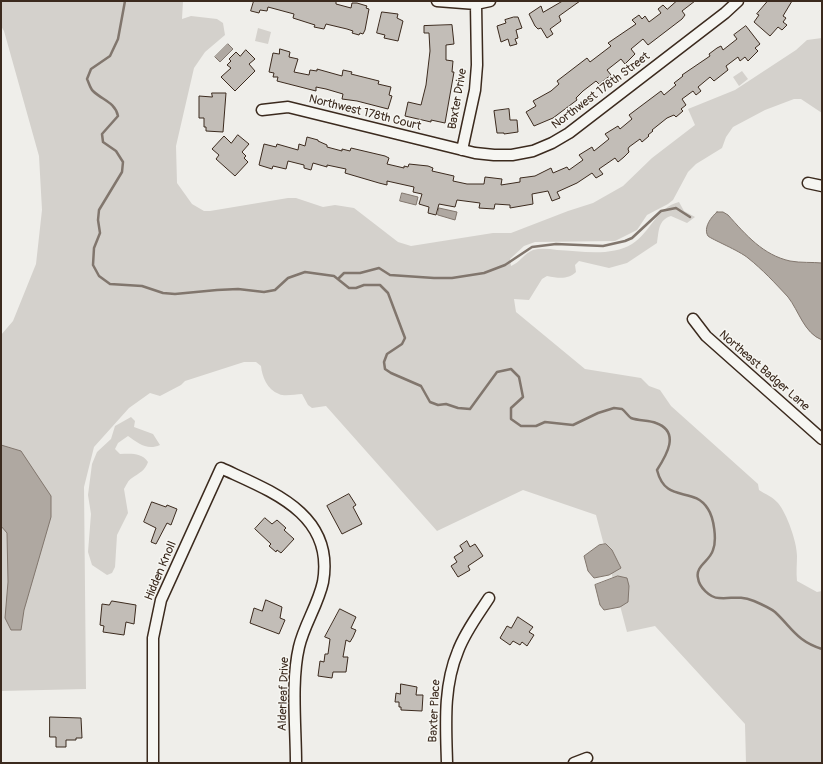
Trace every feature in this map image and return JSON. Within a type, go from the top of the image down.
[{"type":"street","points":[[437,1],[476,4],[490,1]]},
{"type":"street","name":"Northwest 178th Street","points":[[462,150],[494,156],[512,155],[533,151],[552,143],[587,120],[725,13],[738,1]]},
{"type":"street","name":"Baxter Drive","points":[[462,150],[475,90],[477,65],[476,4]]},
{"type":"street","name":"Northwest 178th Court","points":[[262,110],[288,107],[462,150]]},
{"type":"street","points":[[808,183],[822,186]]},
{"type":"street","name":"Northeast Badger Lane","points":[[693,319],[706,336],[822,439]]},
{"type":"street","name":"Hidden Knoll","points":[[153,763],[153,638],[156,618],[167,585],[221,468]]},
{"type":"street","name":"Alderleaf Drive","points":[[221,468],[276,494],[295,506],[308,519],[318,536],[322,550],[324,566],[323,581],[300,642],[295,670],[296,763]]},
{"type":"street","name":"Baxter Place","points":[[446,763],[446,705],[450,674],[458,650],[470,627],[489,598]]},
{"type":"street","points":[[574,763],[587,758]]},
{"type":"shaded area","points":[[1,1],[183,1],[182,19],[191,16],[217,19],[223,23],[225,35],[205,52],[194,68],[176,146],[177,183],[192,204],[204,211],[210,211],[296,198],[323,207],[335,205],[354,208],[398,242],[411,246],[493,233],[511,233],[593,203],[623,186],[652,158],[695,125],[688,109],[735,90],[796,50],[807,40],[822,38],[822,113],[801,99],[794,99],[765,110],[733,127],[726,137],[722,148],[696,164],[688,172],[673,200],[647,215],[637,230],[615,241],[535,242],[524,246],[510,259],[511,266],[517,263],[530,251],[539,249],[605,252],[624,248],[632,244],[644,234],[665,209],[679,202],[684,211],[695,217],[687,223],[671,216],[664,220],[660,226],[657,243],[627,263],[609,268],[579,261],[575,265],[576,272],[573,275],[559,278],[547,276],[542,279],[529,300],[514,299],[516,312],[585,369],[641,378],[649,386],[660,390],[671,406],[758,484],[759,490],[778,503],[788,521],[797,550],[797,581],[817,592],[822,591],[822,763],[746,763],[745,724],[655,626],[627,632],[596,515],[523,490],[437,531],[326,406],[312,408],[308,405],[302,394],[281,395],[275,392],[268,386],[261,366],[256,362],[244,362],[185,381],[181,385],[160,396],[150,393],[129,408],[94,447],[84,487],[86,689],[1,691],[1,335],[13,321],[36,264],[42,210],[39,156],[4,31],[1,26]]},
{"type":"shaded area","points":[[258,28],[271,32],[268,44],[255,41]]},
{"type":"shaded area","points":[[228,44],[233,49],[220,62],[215,57]]},
{"type":"shaded area","points":[[742,71],[748,79],[739,86],[733,77]]},
{"type":"shaded area","points":[[402,193],[418,197],[416,205],[400,201]]},
{"type":"shaded area","points":[[439,208],[457,212],[455,220],[438,215]]},
{"type":"shaded area","points":[[717,212],[723,212],[728,215],[748,237],[771,254],[790,261],[822,263],[822,340],[816,337],[806,327],[788,297],[758,267],[744,255],[708,236],[706,230],[707,226]]},
{"type":"shaded area","points":[[131,417],[135,421],[134,427],[153,434],[160,445],[155,447],[147,447],[139,444],[128,436],[118,443],[115,449],[120,454],[139,455],[148,462],[143,470],[129,480],[124,489],[128,513],[117,535],[115,567],[112,573],[107,575],[92,565],[88,552],[91,514],[88,495],[92,464],[97,452],[111,439],[115,426]]},
{"type":"shaded area","points":[[1,445],[21,451],[51,496],[51,517],[24,610],[21,630],[11,630],[5,618],[8,582],[7,533],[1,526]]},
{"type":"shaded area","points":[[606,544],[612,550],[621,568],[609,575],[594,578],[588,571],[584,556],[599,545]]},
{"type":"shaded area","points":[[618,576],[627,578],[629,586],[628,602],[620,607],[604,610],[600,605],[595,585]]},
{"type":"building","points":[[254,1],[336,1],[336,4],[351,8],[352,3],[357,3],[367,6],[366,8],[369,9],[365,30],[363,34],[360,33],[359,35],[352,33],[353,31],[347,29],[326,24],[324,29],[314,27],[315,25],[293,18],[294,14],[268,7],[267,11],[260,10],[259,13],[251,11]]},
{"type":"building","points":[[563,1],[580,1],[559,16],[561,21],[550,29],[553,34],[547,38],[541,28],[538,29],[535,26],[529,14],[541,6],[543,12]]},
{"type":"building","points":[[677,1],[695,1],[682,11],[685,15],[682,19],[648,45],[643,39],[631,49],[635,54],[625,64],[621,59],[607,70],[611,75],[599,84],[596,81],[576,98],[577,100],[553,118],[534,126],[526,112],[536,106],[533,101],[551,91],[559,84],[557,81],[587,58],[590,62],[611,46],[608,43],[636,24],[632,20],[639,15],[642,19],[645,16],[649,22],[661,13],[658,9],[663,5],[667,9]]},
{"type":"building","points":[[768,1],[792,1],[783,16],[786,18],[783,22],[787,25],[782,30],[778,27],[770,36],[754,22],[759,15],[757,14]]},
{"type":"building","points":[[382,12],[398,14],[397,18],[403,21],[398,41],[384,38],[385,35],[377,33]]},
{"type":"building","points":[[518,17],[522,28],[516,30],[518,38],[515,39],[517,44],[510,46],[508,39],[501,42],[497,26],[506,23],[505,20]]},
{"type":"building","points":[[452,25],[454,44],[446,45],[446,60],[453,61],[452,72],[454,72],[445,123],[431,120],[431,122],[405,116],[408,102],[421,105],[426,85],[430,51],[429,33],[424,33],[424,26]]},
{"type":"building","points":[[746,26],[760,44],[755,48],[758,51],[748,61],[745,57],[740,61],[738,57],[726,66],[728,70],[714,81],[710,77],[698,87],[701,91],[696,95],[693,91],[682,99],[686,105],[681,109],[683,111],[676,117],[674,115],[667,118],[652,130],[653,131],[648,135],[649,136],[642,142],[640,139],[629,147],[629,152],[618,162],[615,158],[599,169],[603,174],[596,178],[592,173],[577,183],[557,192],[560,198],[552,201],[548,191],[532,194],[533,204],[510,208],[510,205],[495,204],[494,209],[479,208],[480,203],[457,200],[455,207],[439,204],[436,215],[428,213],[429,207],[419,204],[422,194],[413,192],[414,187],[387,181],[387,185],[345,173],[346,169],[327,165],[327,167],[313,163],[311,170],[304,168],[304,165],[288,161],[286,169],[273,166],[272,169],[259,165],[264,144],[276,147],[277,144],[298,150],[299,144],[305,146],[307,137],[318,140],[327,145],[327,147],[342,151],[342,149],[350,151],[351,148],[385,156],[389,158],[387,164],[404,168],[404,166],[408,167],[409,164],[428,166],[433,168],[432,171],[454,176],[453,181],[467,184],[484,184],[485,177],[502,179],[501,185],[520,182],[520,178],[535,176],[551,168],[553,173],[567,167],[569,170],[583,160],[579,155],[592,147],[594,151],[609,139],[605,134],[618,126],[620,129],[632,119],[629,115],[661,91],[664,95],[676,85],[674,83],[683,76],[682,75],[710,56],[709,54],[721,46],[723,50],[737,39],[734,35]]},
{"type":"building","points":[[280,49],[290,52],[289,57],[298,59],[294,72],[309,75],[310,70],[317,71],[317,69],[342,76],[343,70],[352,72],[351,74],[379,81],[378,84],[391,87],[389,95],[392,96],[388,109],[357,101],[342,99],[343,94],[326,89],[316,87],[316,91],[277,81],[278,77],[273,77],[274,73],[269,72],[273,53],[279,54]]},
{"type":"building","points":[[246,50],[255,59],[249,64],[255,71],[235,91],[221,77],[231,68],[227,65],[231,61],[229,59],[236,52],[240,56]]},
{"type":"building","points":[[212,93],[226,93],[223,132],[206,131],[206,127],[204,127],[204,118],[199,118],[199,96],[212,97]]},
{"type":"building","points":[[509,109],[510,120],[517,120],[518,132],[504,134],[497,133],[494,111]]},
{"type":"building","points":[[238,135],[249,144],[242,152],[246,156],[244,158],[248,162],[235,176],[216,159],[219,155],[212,149],[224,136],[231,143]]},
{"type":"building","points":[[349,494],[356,505],[353,507],[362,524],[342,534],[327,506]]},
{"type":"building","points":[[152,502],[177,509],[171,525],[167,523],[156,544],[151,542],[156,528],[144,522]]},
{"type":"building","points":[[265,518],[272,524],[277,520],[286,528],[284,530],[294,539],[281,553],[277,550],[276,552],[269,546],[271,544],[255,529]]},
{"type":"building","points":[[467,541],[470,547],[475,544],[483,556],[468,566],[470,570],[458,577],[451,566],[457,562],[454,557],[463,551],[460,546]]},
{"type":"building","points":[[266,600],[282,607],[280,618],[285,620],[279,634],[250,623],[254,608],[262,611]]},
{"type":"building","points":[[112,601],[136,605],[134,624],[126,622],[124,635],[103,632],[104,626],[100,625],[102,604],[109,605]]},
{"type":"building","points":[[340,609],[356,617],[351,628],[356,630],[353,637],[350,642],[346,640],[343,657],[348,657],[346,672],[333,672],[332,678],[318,676],[320,661],[324,662],[325,654],[328,654],[330,639],[325,637]]},
{"type":"building","points":[[518,617],[533,627],[529,632],[534,635],[527,646],[522,642],[520,645],[513,641],[510,645],[500,638],[507,626],[511,628]]},
{"type":"building","points":[[401,684],[417,687],[416,695],[423,695],[422,711],[401,710],[401,707],[399,707],[399,702],[395,702],[396,693],[400,694]]},
{"type":"building","points":[[50,717],[81,718],[82,738],[76,738],[76,740],[66,740],[66,747],[56,747],[56,737],[50,737]]},
{"type":"waterway","points":[[125,1],[118,39],[110,56],[91,69],[87,79],[93,91],[111,104],[116,111],[118,116],[102,134],[103,142],[116,151],[123,162],[122,172],[99,210],[98,220],[100,233],[94,248],[93,265],[99,276],[110,284],[142,286],[163,293],[175,294],[238,289],[264,292],[275,290],[288,278],[305,272],[334,276],[349,288],[356,288],[364,285],[380,285],[388,293],[405,338],[402,344],[387,354],[384,362],[385,369],[421,386],[430,402],[438,405],[446,404],[458,408],[470,409],[497,372],[511,369],[519,377],[523,397],[511,408],[511,419],[521,426],[536,426],[545,422],[573,425],[598,413],[614,408],[622,409],[631,418],[650,421],[664,427],[670,438],[667,451],[657,470],[661,481],[673,491],[695,498],[702,502],[708,509],[712,518],[715,535],[714,546],[711,554],[699,570],[698,574],[700,585],[709,594],[716,598],[744,598],[765,606],[775,612],[801,638],[822,649]]},
{"type":"waterway","points":[[339,278],[344,273],[360,273],[379,268],[390,275],[434,278],[452,278],[484,273],[505,265],[532,247],[556,244],[603,246],[625,241],[632,238],[661,211],[676,208],[690,217]]}]
